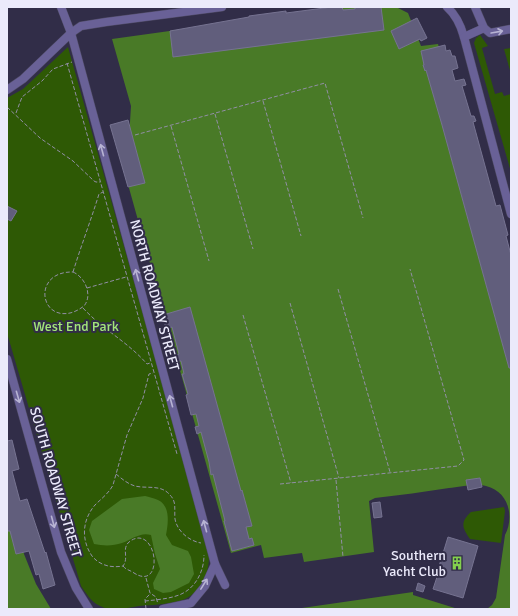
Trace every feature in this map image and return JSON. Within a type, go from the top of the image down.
[{"type":"street","name":"NORTH ROADWAY STREET","points":[[61,7],[71,33],[215,564],[225,585]]},
{"type":"street","points":[[7,90],[27,75],[71,33],[81,26],[222,7]]},
{"type":"street","points":[[447,7],[453,12],[462,29],[511,214]]},
{"type":"street","points":[[475,7],[484,28],[490,33],[511,29]]},
{"type":"street","points":[[464,37],[484,28]]},
{"type":"street","name":"SOUTH ROADWAY STREET","points":[[7,359],[61,552],[76,588],[89,609]]},
{"type":"street","points":[[162,609],[191,603],[205,586],[215,564]]},
{"type":"path","points":[[16,114],[22,97],[42,81],[53,69],[78,60]]},
{"type":"path","points":[[67,63],[177,454]]},
{"type":"path","points":[[135,135],[325,83],[363,218]]},
{"type":"path","points":[[262,100],[301,236]]},
{"type":"path","points":[[7,107],[40,138],[73,161],[96,182],[100,182]]},
{"type":"path","points":[[214,113],[253,249]]},
{"type":"path","points":[[171,126],[209,261]]},
{"type":"path","points":[[73,272],[99,194],[103,192]]},
{"type":"path","points":[[280,484],[458,466],[464,460],[410,269]]},
{"type":"path","points":[[73,272],[81,277],[87,288],[87,300],[82,307],[72,312],[64,314],[58,313],[51,309],[46,299],[46,287],[52,278],[59,274],[73,272]]},
{"type":"path","points":[[87,288],[127,277]]},
{"type":"path","points":[[338,289],[390,473]]},
{"type":"path","points":[[290,303],[339,479]]},
{"type":"path","points":[[82,307],[94,320],[122,341],[147,364],[151,363]]},
{"type":"path","points":[[243,315],[291,483]]},
{"type":"path","points":[[146,577],[138,576],[123,566],[111,566],[97,561],[88,550],[84,536],[85,525],[89,514],[111,489],[128,432],[140,405],[149,374],[154,373]]},
{"type":"path","points":[[116,474],[132,485],[158,488],[168,493],[175,503],[175,518],[179,528],[189,538],[202,543]]},
{"type":"path","points":[[336,479],[343,557]]},
{"type":"path","points":[[123,566],[126,561],[125,550],[127,544],[134,538],[143,539],[150,546],[154,558],[152,570],[146,577]]},
{"type":"path","points":[[145,601],[176,596],[188,590],[193,585],[203,568],[204,552]]},
{"type":"path","points":[[146,577],[150,592],[157,599],[159,609]]},
{"type":"path","points":[[146,609],[145,601],[150,592]]},
{"type":"green space","points":[[480,35],[488,46],[482,48],[495,94],[502,92],[504,96],[511,94],[511,172],[474,43],[476,38]]},
{"type":"green space","name":"West End Park","points":[[68,47],[209,549],[207,571],[202,584],[192,595],[175,602],[109,609],[104,608],[94,602],[81,586],[7,333],[7,98],[23,89]]},
{"type":"green space","points":[[511,48],[511,74],[504,49]]},
{"type":"green space","points":[[504,507],[505,511],[501,543],[470,539],[465,532],[463,525],[465,519],[471,512]]},
{"type":"shaded area","points":[[342,7],[396,7],[408,13],[421,46],[438,44],[511,302],[511,609],[487,609],[492,605],[496,598],[505,535],[508,528],[509,512],[508,505],[500,493],[494,489],[482,485],[375,498],[369,501],[374,552],[304,562],[302,553],[264,558],[261,545],[231,553],[129,188],[131,106],[112,39]]},
{"type":"shaded area","points":[[7,493],[24,554],[36,584],[51,609],[7,609]]},
{"type":"shaded area","points":[[145,496],[158,500],[165,506],[168,516],[166,535],[172,545],[188,551],[191,557],[194,574],[189,583],[171,592],[163,593],[154,589],[153,583],[160,569],[151,535],[143,534],[115,545],[101,545],[94,544],[89,530],[92,521],[122,499]]},
{"type":"shaded area","points":[[413,592],[413,595],[458,609],[295,609]]},
{"type":"building","points":[[342,7],[343,10],[355,9],[355,7],[381,7],[384,30],[173,57],[170,31],[249,16]]},
{"type":"building","points":[[417,18],[427,38],[421,41],[420,39],[399,49],[391,31]]},
{"type":"building","points":[[445,45],[446,51],[450,50],[452,56],[455,56],[458,68],[452,70],[455,81],[464,79],[466,85],[462,86],[471,116],[474,116],[476,121],[473,122],[496,206],[500,205],[508,235],[506,236],[511,255],[511,368],[509,368],[442,125],[426,70],[425,71],[423,65],[421,51]]},
{"type":"building","points":[[128,120],[145,183],[128,187],[110,125]]},
{"type":"building","points":[[7,206],[17,211],[11,221],[7,219]]},
{"type":"building","points":[[190,307],[252,526],[246,527],[249,539],[252,538],[254,545],[232,551],[201,432],[197,434],[195,427],[199,426],[196,414],[191,415],[186,395],[188,394],[182,374],[184,374],[181,361],[178,361],[177,355],[179,354],[172,327],[166,329],[163,315]]},
{"type":"building","points":[[12,440],[19,469],[12,471],[20,501],[27,499],[45,553],[46,552],[55,585],[43,589],[39,574],[36,575],[29,551],[16,554],[10,531],[8,531],[7,528],[7,441]]},
{"type":"building","points":[[480,478],[482,487],[468,490],[466,480]]},
{"type":"building","points":[[380,502],[382,517],[374,518],[372,503]]},
{"type":"building","name":"Southern Yacht Club","points":[[448,537],[478,546],[463,598],[433,589]]},
{"type":"building","points":[[418,583],[425,586],[423,592],[416,590]]},
{"type":"place","name":"Southern Yacht Club","points":[[457,563]]}]
